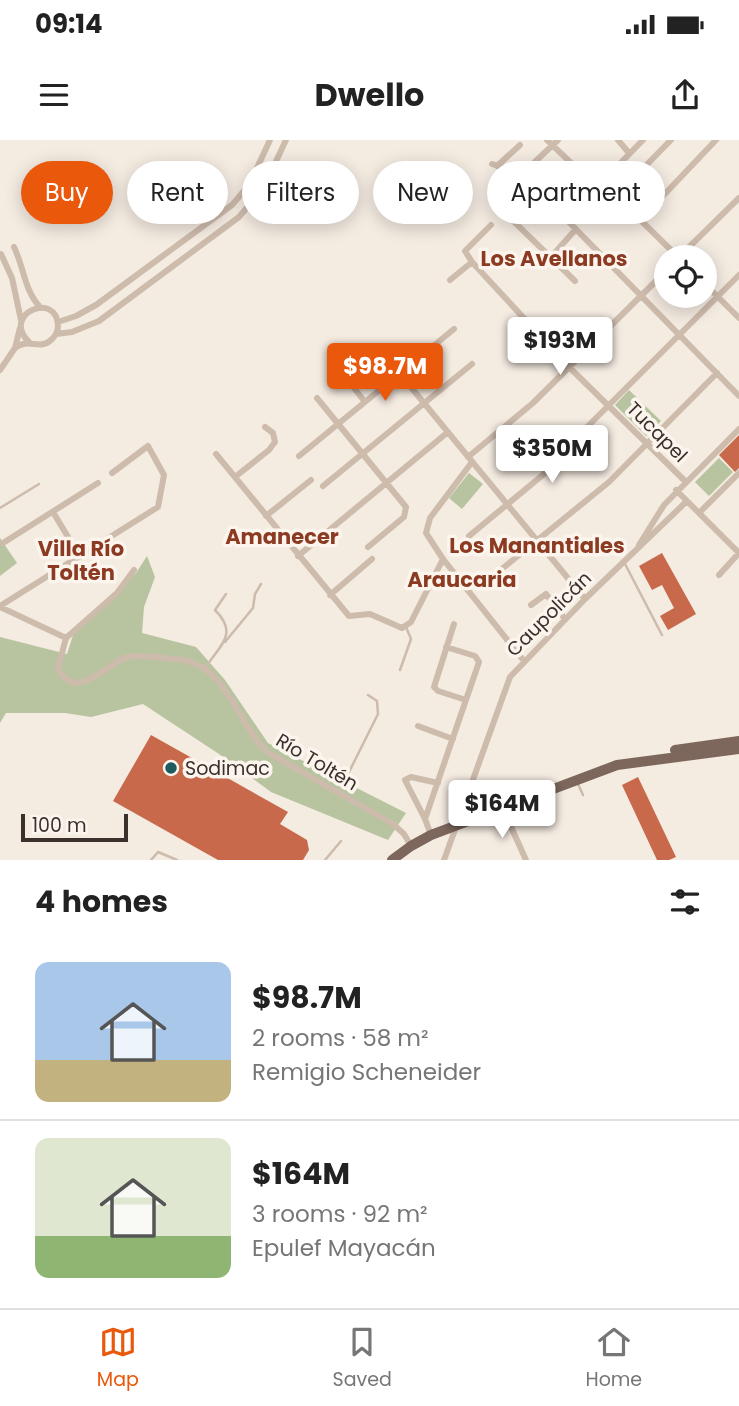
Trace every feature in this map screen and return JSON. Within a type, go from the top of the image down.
[{"type":"main road","points":[[648,760],[678,749],[739,741]]},
{"type":"main road","points":[[392,860],[431,835],[617,765],[739,749]]},
{"type":"street","points":[[58,322],[96,305],[232,205],[249,185],[270,140]]},
{"type":"street","points":[[56,334],[72,332],[99,321],[239,217],[263,189],[286,140]]},
{"type":"street","points":[[533,161],[549,143],[558,140]]},
{"type":"street","points":[[618,140],[629,153]]},
{"type":"street","points":[[622,161],[643,140]]},
{"type":"street","points":[[650,161],[671,140]]},
{"type":"street","points":[[665,193],[716,140]]},
{"type":"street","points":[[549,143],[569,161]]},
{"type":"street","points":[[500,161],[520,145]]},
{"type":"street","points":[[691,245],[737,203]]},
{"type":"street","points":[[517,224],[575,281]]},
{"type":"street","points":[[571,224],[739,396]]},
{"type":"street","points":[[645,224],[666,245]]},
{"type":"street","name":"Tucapel","points":[[491,225],[465,251],[472,262],[569,367],[685,481]]},
{"type":"street","points":[[551,257],[576,229]]},
{"type":"street","points":[[14,247],[21,261],[27,288],[40,307],[51,312],[58,322],[52,340],[41,345],[29,342],[15,348]]},
{"type":"street","points":[[1,254],[12,278],[21,332],[29,342]]},
{"type":"street","points":[[450,280],[472,262]]},
{"type":"street","points":[[469,536],[550,469],[568,446],[608,405],[737,280]]},
{"type":"street","points":[[524,661],[443,559],[426,533],[430,518],[470,459],[533,403],[654,283]]},
{"type":"street","points":[[718,296],[739,318]]},
{"type":"street","points":[[0,370],[15,348],[20,323],[28,310],[40,307]]},
{"type":"street","points":[[299,456],[454,330]]},
{"type":"street","points":[[378,347],[585,598]]},
{"type":"street","points":[[323,486],[472,364]]},
{"type":"street","points":[[492,577],[609,482],[717,373]]},
{"type":"street","points":[[343,374],[365,402]]},
{"type":"street","points":[[317,398],[406,507],[406,513],[368,547]]},
{"type":"street","points":[[234,477],[269,450],[275,442],[272,433],[265,427]]},
{"type":"street","name":"Caupolicán","points":[[635,552],[656,515],[676,490],[739,429]]},
{"type":"street","points":[[298,556],[448,432]]},
{"type":"street","points":[[0,607],[159,507],[164,475],[148,446],[112,473]]},
{"type":"street","points":[[216,454],[349,616],[370,614],[402,628],[406,627],[443,559]]},
{"type":"street","points":[[699,513],[739,473]]},
{"type":"street","points":[[266,516],[311,480]]},
{"type":"street","points":[[3,543],[99,483]]},
{"type":"street","name":"Tucapel","points":[[676,490],[739,553]]},
{"type":"street","name":"Caupolicán","points":[[444,860],[507,683],[524,661],[585,598],[687,500]]},
{"type":"street","points":[[53,512],[80,557]]},
{"type":"street","points":[[719,575],[739,553]]},
{"type":"street","points":[[330,595],[372,559]]},
{"type":"street","points":[[134,570],[117,593],[66,638],[58,668],[62,674],[73,681],[83,681],[97,677],[116,662],[131,657],[179,659],[198,663],[206,668]]},
{"type":"street","points":[[531,606],[546,594],[565,619]]},
{"type":"street","points":[[0,607],[66,638]]},
{"type":"street","points":[[454,624],[434,687],[438,691],[466,700]]},
{"type":"street","points":[[425,820],[479,665],[475,656],[446,647]]},
{"type":"street","name":"Río Toltén","points":[[206,668],[219,681],[267,752],[397,827],[411,846]]},
{"type":"street","points":[[418,726],[453,739]]},
{"type":"street","points":[[431,835],[405,780],[411,777],[438,783]]},
{"type":"street","points":[[502,809],[526,860]]},
{"type":"lane","points":[[0,508],[39,484]]},
{"type":"lane","points":[[624,562],[662,635]]},
{"type":"lane","points":[[206,668],[253,608],[255,594],[261,584]]},
{"type":"lane","points":[[224,643],[226,624],[215,610],[226,594]]},
{"type":"lane","points":[[400,670],[411,639],[406,627]]},
{"type":"lane","points":[[338,793],[378,714],[377,701],[368,695]]},
{"type":"lane","points":[[577,780],[583,795]]},
{"type":"lane","points":[[325,860],[341,841]]},
{"type":"lane","points":[[151,860],[158,852],[177,860]]},
{"type":"green space","points":[[629,390],[661,421],[646,436],[615,405]]},
{"type":"green space","points":[[719,458],[733,472],[709,496],[695,482]]},
{"type":"green space","points":[[469,473],[483,484],[462,509],[449,498]]},
{"type":"green space","points":[[0,538],[17,563],[0,576]]},
{"type":"green space","points":[[147,556],[155,577],[144,607],[142,633],[196,647],[225,680],[268,743],[406,813],[388,840],[271,792],[143,704],[91,717],[65,713],[6,713],[0,723],[0,637],[67,654],[74,632],[136,573]]},
{"type":"building","points":[[739,435],[739,468],[735,472],[719,455]]},
{"type":"building","points":[[662,553],[696,614],[668,630],[660,616],[674,608],[662,585],[652,590],[639,566]]},
{"type":"building","name":"Sodimac","points":[[151,735],[288,812],[280,824],[307,840],[309,850],[303,860],[218,860],[113,801]]},
{"type":"building","points":[[638,777],[676,857],[669,860],[657,860],[622,785]]},
{"type":"place","name":"Sodimac","points":[[171,768]]},
{"type":"district","name":"Los Avellanos","points":[[554,258]]},
{"type":"district","name":"Amanecer","points":[[282,536]]},
{"type":"district","name":"Los Manantiales","points":[[537,545]]},
{"type":"district","name":"Villa Río Toltén","points":[[81,560]]},
{"type":"district","name":"Araucaria","points":[[462,579]]}]
